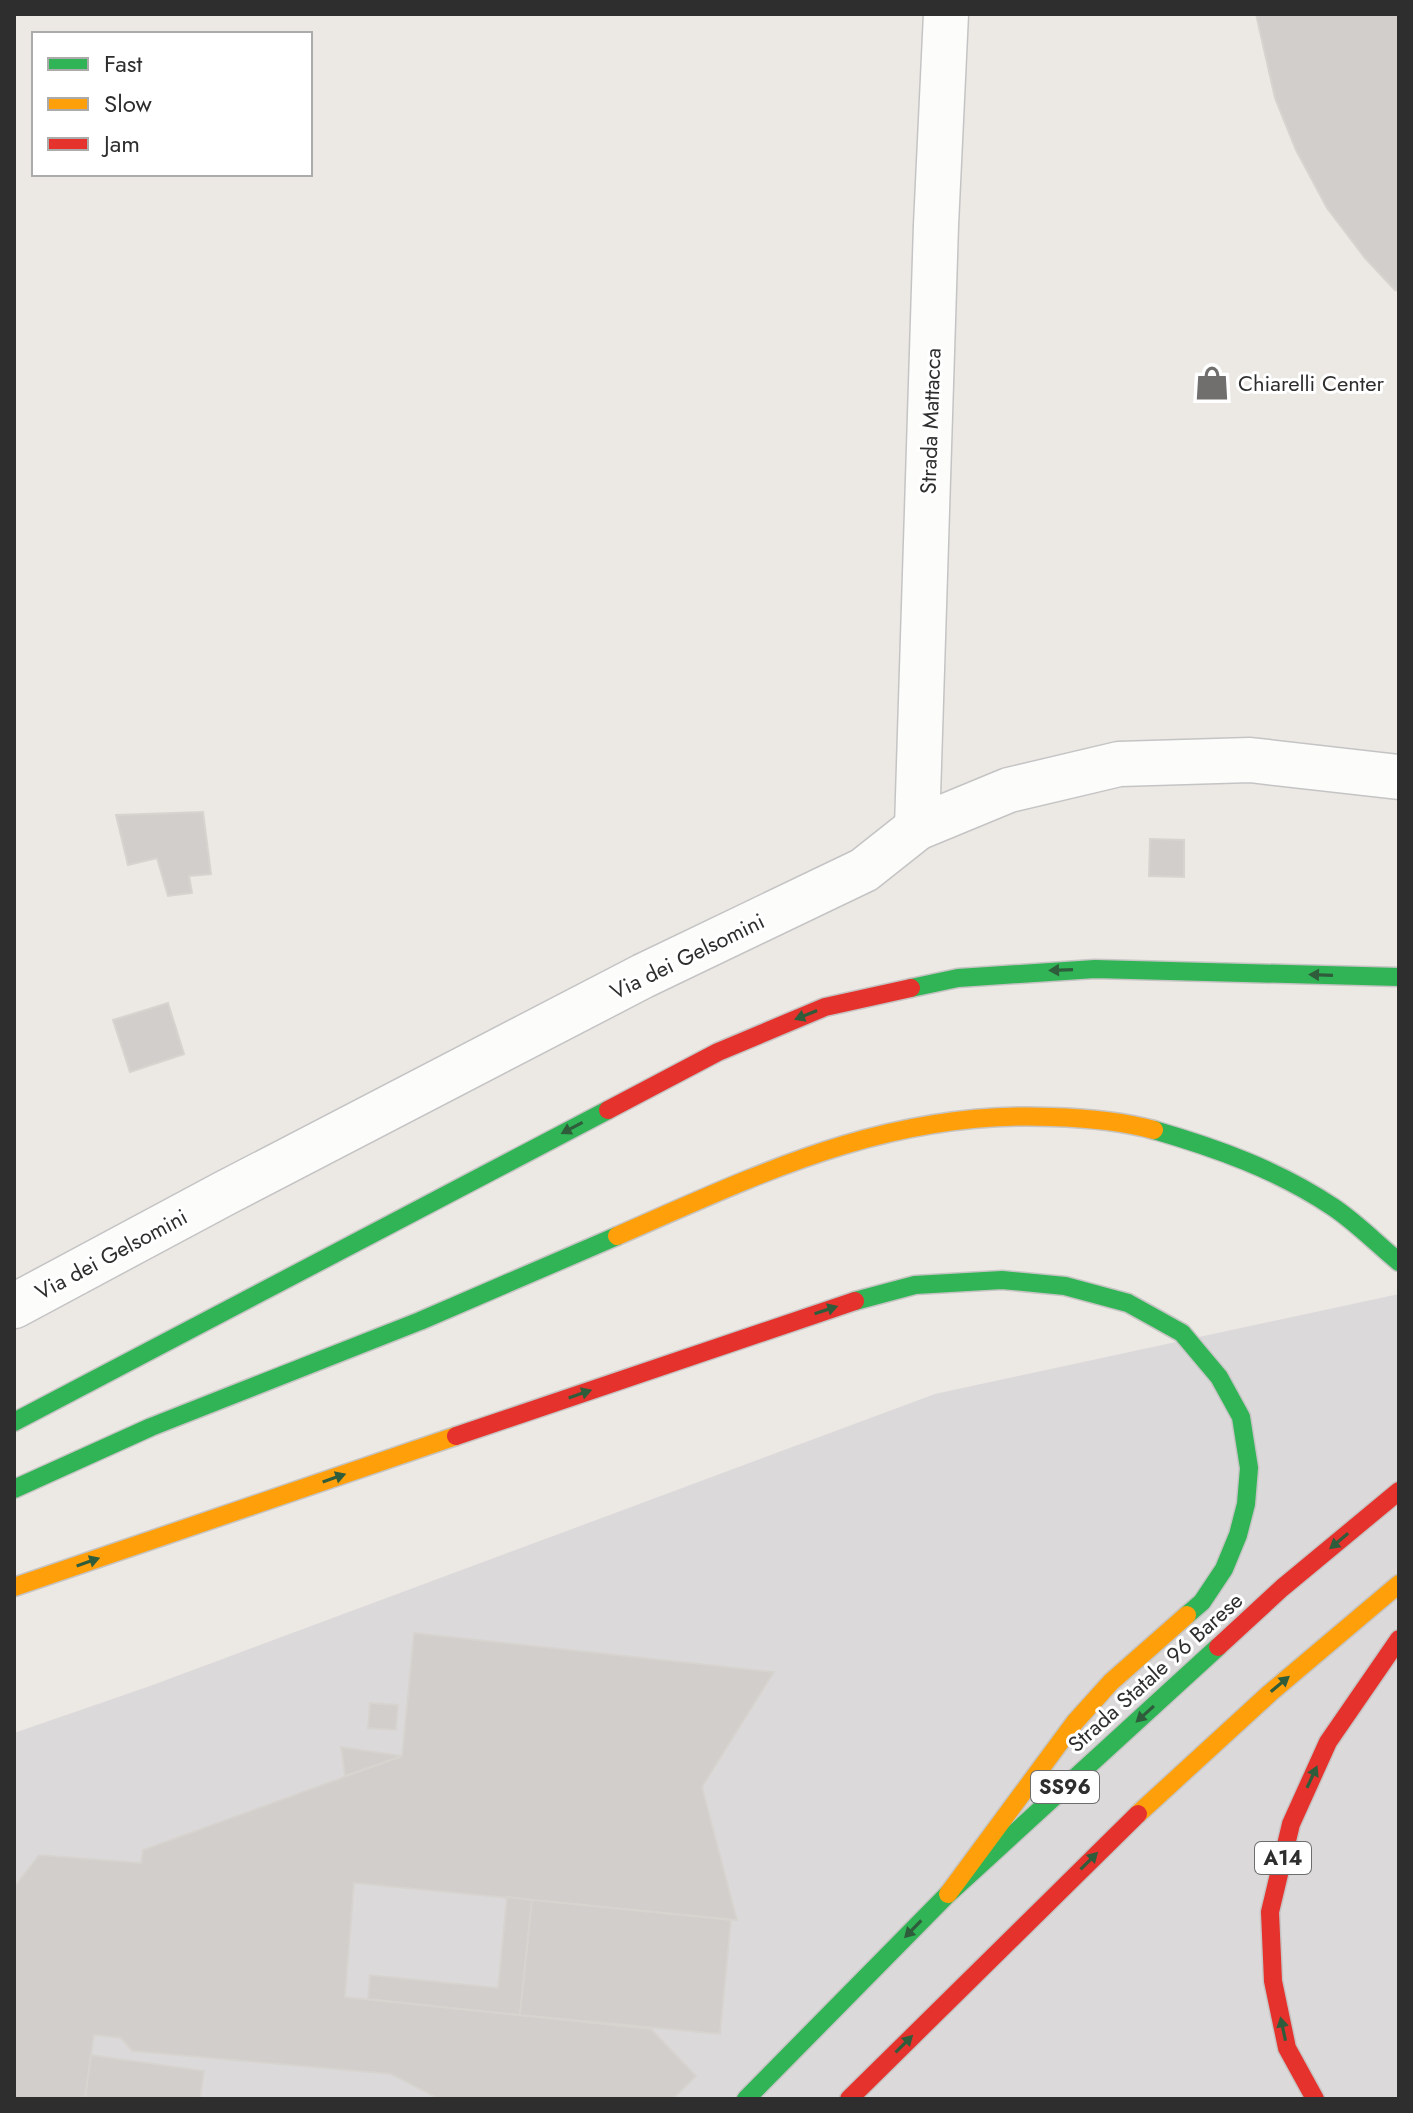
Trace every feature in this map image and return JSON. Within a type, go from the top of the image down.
[{"type":"main road","points":[[14,1422],[718,1052],[825,1007],[958,978],[1024,972],[1095,969],[1399,977]]},
{"type":"main road","points":[[14,1489],[151,1427],[450,1309],[764,1172],[825,1149],[891,1131],[942,1123],[1062,1116],[1102,1119],[1182,1135],[1228,1151],[1278,1174],[1334,1207],[1399,1262]]},
{"type":"main road","points":[[14,1587],[833,1307],[915,1285],[1002,1280],[1065,1286],[1128,1303],[1182,1333],[1219,1377],[1241,1417],[1249,1468],[1246,1504],[1238,1535],[1224,1569],[1202,1602],[1111,1682],[1075,1722],[948,1894]]},
{"type":"main road","name":"Strada Statale 96 Barese","points":[[746,2099],[948,1894],[1282,1588],[1399,1491]]},
{"type":"main road","points":[[849,2099],[1118,1832],[1270,1693],[1399,1584]]},
{"type":"main road","name":"A14","points":[[1315,2099],[1287,2048],[1273,1981],[1270,1912],[1291,1824],[1328,1742],[1399,1639]]},
{"type":"street","name":"Strada Mattacca","points":[[917,828],[946,14]]},
{"type":"street","name":"Via dei Gelsomini","points":[[14,1306],[239,1185],[643,976],[864,870],[917,828],[1009,790],[1119,764],[1250,760],[1399,777]]},
{"type":"shaded area","points":[[1399,1294],[1399,2099],[14,2099],[14,1733],[150,1686],[935,1394]]},
{"type":"building","points":[[1256,14],[1399,14],[1399,291],[1365,258],[1327,208],[1296,150],[1275,98]]},
{"type":"building","points":[[203,812],[211,874],[189,876],[192,893],[168,896],[157,858],[128,865],[116,815]]},
{"type":"building","points":[[1150,839],[1184,840],[1184,877],[1149,876]]},
{"type":"building","points":[[168,1003],[184,1054],[130,1072],[113,1020]]},
{"type":"building","points":[[414,1633],[774,1672],[702,1787],[737,1920],[354,1883],[345,1997],[651,2029],[696,2076],[673,2099],[439,2099],[391,2074],[132,2051],[121,2038],[94,2035],[85,2099],[14,2099],[14,1887],[39,1855],[141,1863],[143,1850],[402,1756]]},
{"type":"building","points":[[370,1703],[398,1705],[396,1730],[368,1728]]},
{"type":"building","points":[[341,1747],[402,1756],[345,1776]]},
{"type":"building","points":[[507,1897],[532,1900],[520,2015],[368,1999],[370,1975],[498,1988]]},
{"type":"building","points":[[532,1900],[731,1920],[720,2034],[520,2015]]},
{"type":"building","points":[[91,2055],[204,2071],[200,2099],[85,2099]]},
{"type":"traffic: fast","points":[[911,988],[958,978],[1095,969],[1399,977]]},
{"type":"traffic: fast","points":[[14,1422],[608,1110]]},
{"type":"traffic: fast","points":[[1154,1130],[1200,1144],[1291,1182],[1342,1213],[1399,1262]]},
{"type":"traffic: fast","points":[[14,1489],[151,1427],[420,1321],[617,1236]]},
{"type":"traffic: fast","points":[[855,1301],[915,1285],[1002,1280],[1065,1286],[1128,1303],[1182,1333],[1219,1377],[1241,1417],[1249,1468],[1246,1504],[1224,1569],[1202,1602],[1187,1615]]},
{"type":"traffic: fast","points":[[746,2099],[948,1894],[1218,1647]]},
{"type":"traffic: slow","points":[[617,1236],[827,1150],[935,1124],[992,1118],[1051,1117],[1103,1120],[1154,1130]]},
{"type":"traffic: slow","points":[[14,1587],[456,1436]]},
{"type":"traffic: slow","points":[[1138,1814],[1270,1693],[1399,1584]]},
{"type":"traffic: slow","points":[[948,1894],[1075,1722],[1111,1682],[1187,1615]]},
{"type":"traffic: jam","points":[[608,1110],[718,1052],[825,1007],[911,988]]},
{"type":"traffic: jam","points":[[456,1436],[855,1301]]},
{"type":"traffic: jam","points":[[1218,1647],[1282,1588],[1399,1491]]},
{"type":"traffic: jam","points":[[1315,2099],[1287,2048],[1273,1981],[1270,1912],[1291,1824],[1328,1742],[1399,1639]]},
{"type":"traffic: jam","points":[[849,2099],[1138,1814]]},
{"type":"place","name":"Chiarelli Center","points":[[1212,383]]}]
